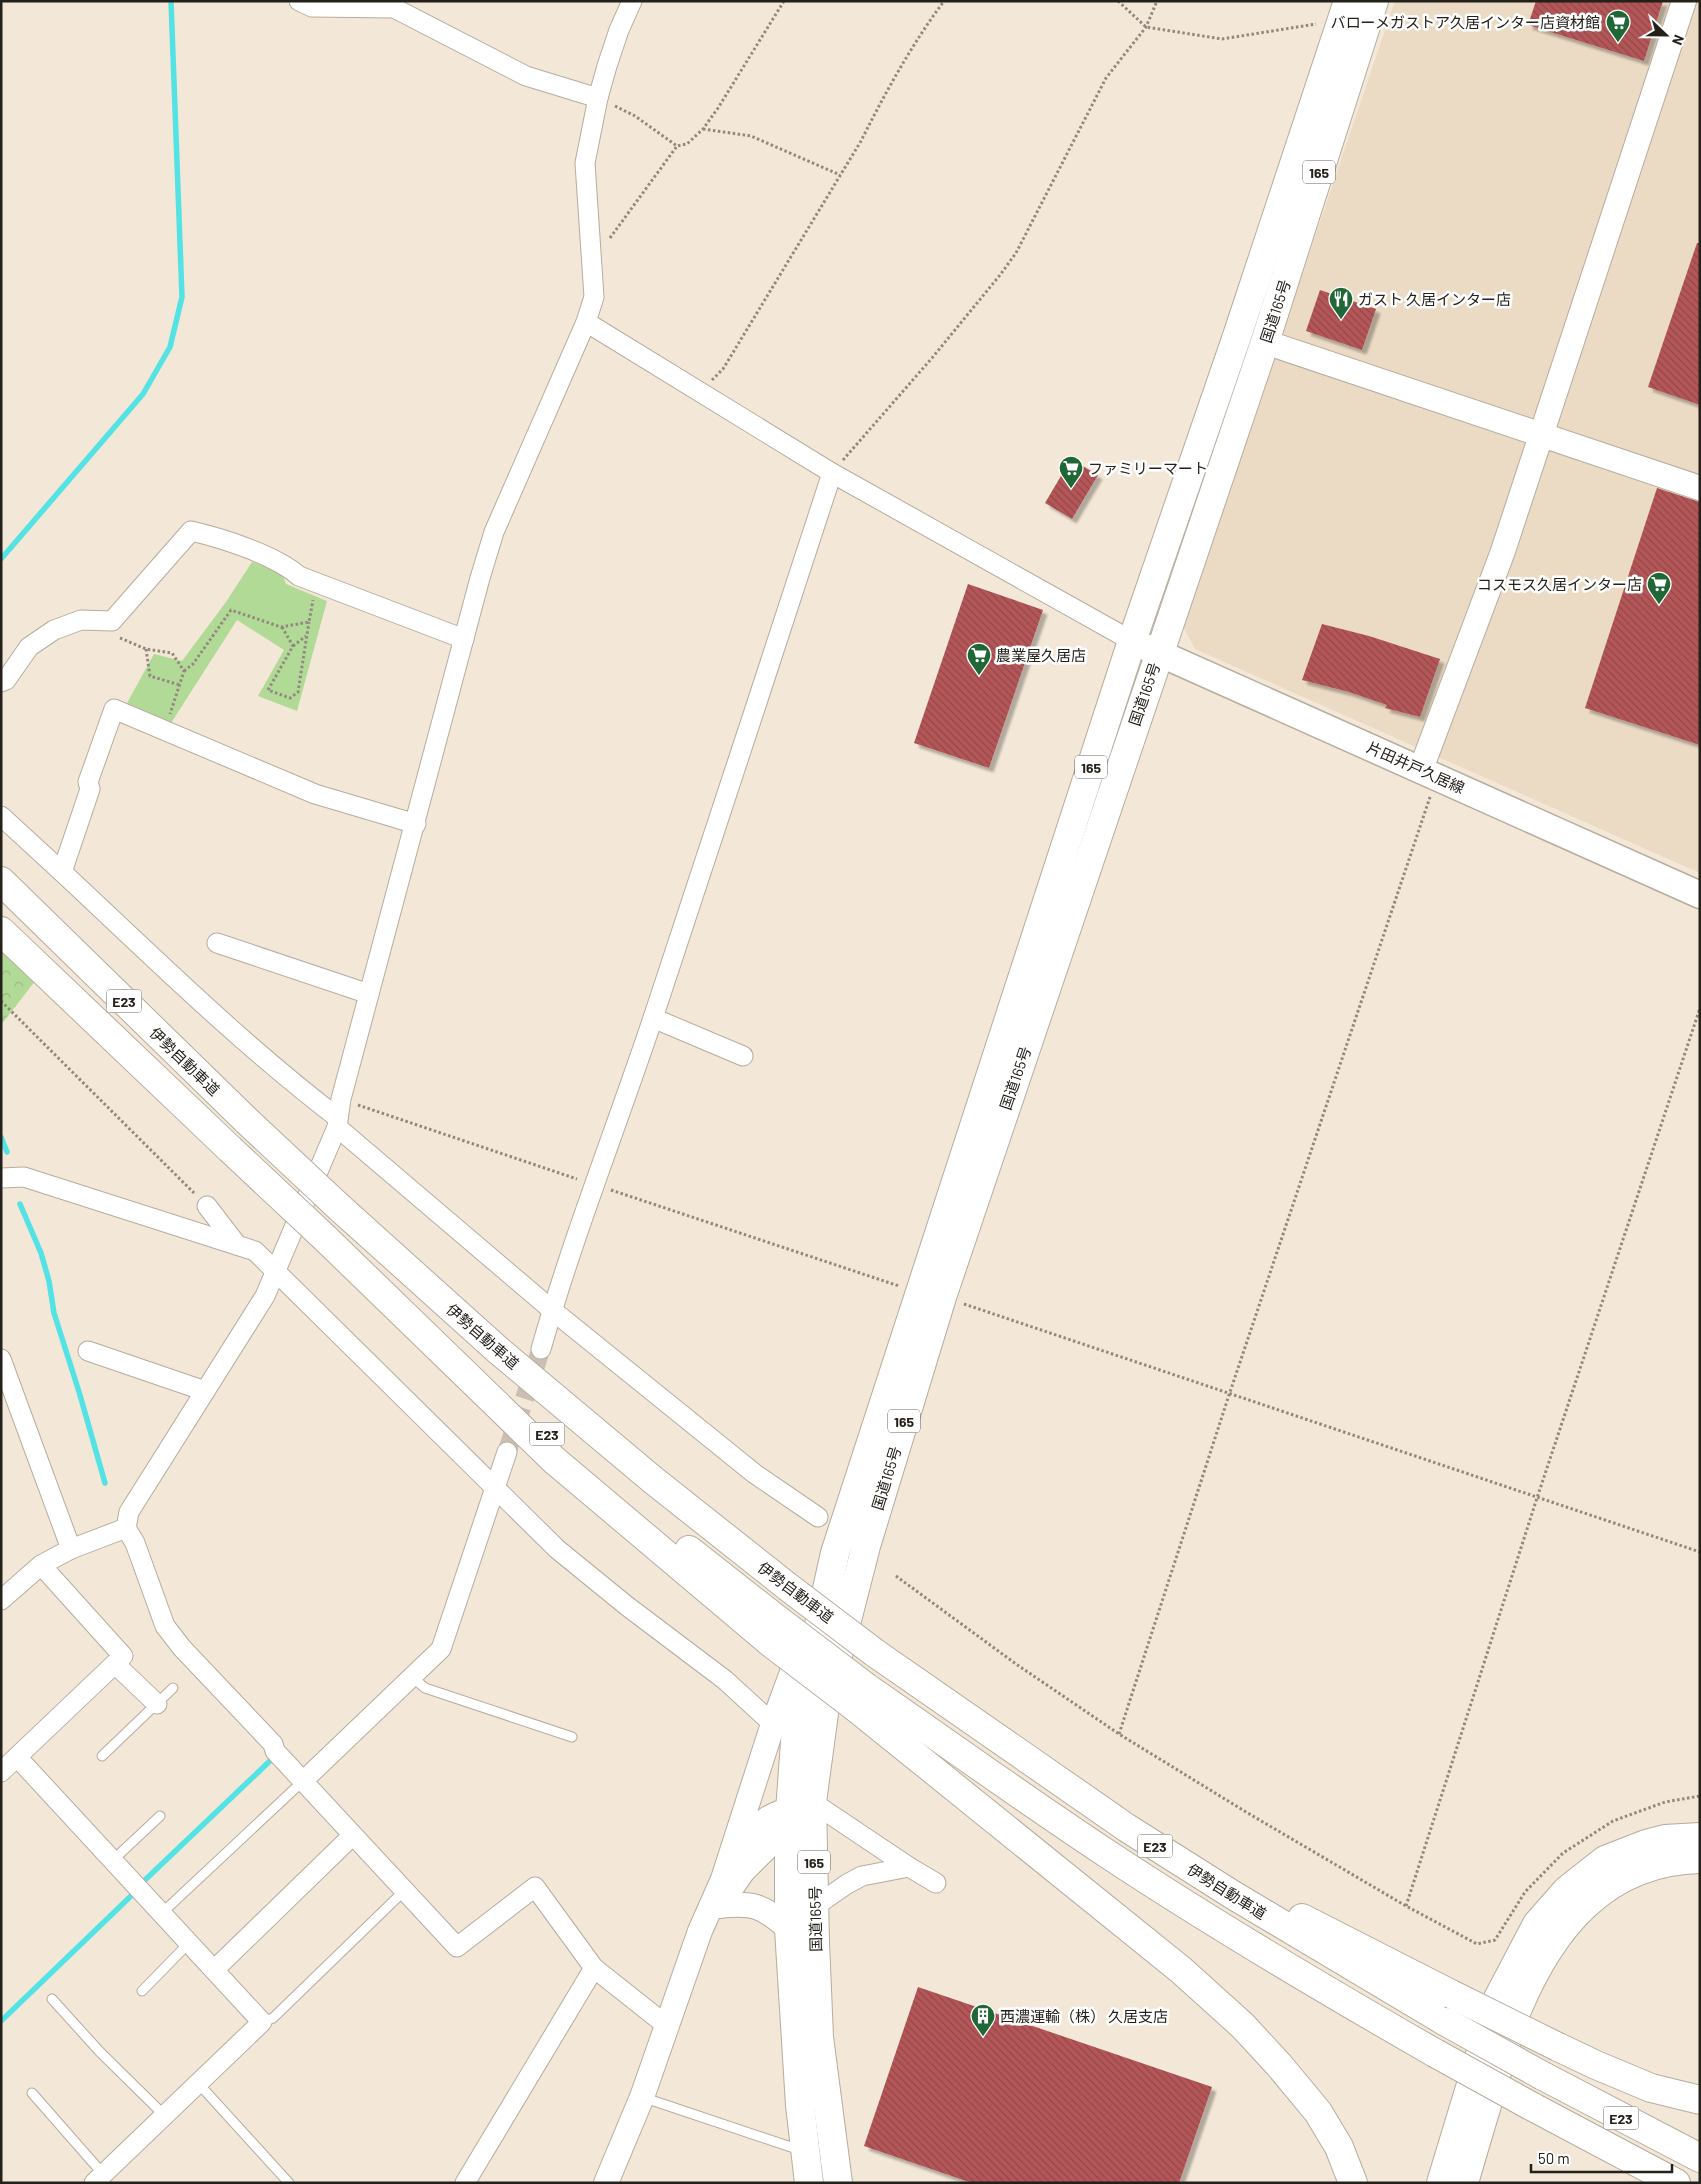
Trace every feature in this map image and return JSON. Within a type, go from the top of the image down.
[{"type":"highway","name":"国道165号","points":[[838,2183],[819,2037],[814,1907],[797,1812],[866,1546],[942,1297],[1265,342],[1374,1]]},
{"type":"highway","name":"国道165号","points":[[808,2183],[800,2105],[789,1929],[797,1812],[796,1728],[835,1553],[1132,640],[1237,336],[1345,11]]},
{"type":"highway","name":"伊勢自動車道","points":[[1,881],[247,1122],[500,1351],[652,1480],[875,1653],[1127,1828],[1241,1900],[1446,2022],[1543,2076],[1700,2158]]},
{"type":"highway","name":"E23","points":[[1,931],[325,1238],[477,1376],[632,1505],[775,1632],[861,1697],[1250,1944],[1435,2053],[1676,2183]]},
{"type":"highway","points":[[861,1697],[1181,1970],[1243,2026],[1318,2112],[1339,2148],[1353,2183]]},
{"type":"highway","points":[[1127,1828],[1558,2047],[1651,2088],[1700,2100]]},
{"type":"highway","points":[[1441,2183],[1496,2002],[1537,1924],[1567,1890],[1605,1860],[1646,1844],[1665,1839],[1700,1837]]},
{"type":"highway","points":[[1464,2183],[1517,2010],[1534,1973],[1557,1936],[1586,1902],[1625,1876],[1660,1864],[1700,1859]]},
{"type":"main road","name":"片田井戸久居線","points":[[1132,640],[1158,654],[1429,773],[1700,896]]},
{"type":"street","points":[[299,1],[312,6],[395,5],[526,76],[598,98]]},
{"type":"street","points":[[632,1],[619,30],[598,98],[585,163],[594,297],[586,322],[494,532],[340,1099],[338,1122],[265,1296],[129,1512],[126,1528],[135,1543],[165,1626],[182,1648],[273,1744],[274,1751],[352,1836],[458,1947],[535,1887],[594,1968],[666,2025]]},
{"type":"street","points":[[1429,773],[1503,551],[1539,435],[1684,1]]},
{"type":"street","points":[[586,322],[832,473],[1132,640]]},
{"type":"street","points":[[1265,342],[1700,488]]},
{"type":"street","points":[[541,1349],[594,1184],[653,1018],[832,473]]},
{"type":"street","points":[[1,682],[6,680],[29,647],[54,630],[81,620],[112,621],[191,531],[216,536],[288,566],[299,576],[464,639]]},
{"type":"street","points":[[62,872],[90,788],[88,782],[114,709],[315,794],[416,824]]},
{"type":"street","points":[[1,816],[189,992],[552,1310],[755,1474],[818,1518]]},
{"type":"street","points":[[217,943],[369,994]]},
{"type":"street","points":[[653,1018],[742,1056]]},
{"type":"street","points":[[1,1178],[24,1177],[255,1251],[494,1489],[557,1548],[627,1606],[725,1680],[773,1724]]},
{"type":"street","points":[[207,1206],[237,1244]]},
{"type":"street","points":[[88,1351],[205,1391]]},
{"type":"street","points":[[1,1359],[71,1549]]},
{"type":"street","points":[[302,1781],[441,1649],[507,1452]]},
{"type":"street","points":[[1,1600],[33,1570],[71,1549],[126,1528]]},
{"type":"street","points":[[606,2183],[642,2097],[700,1931],[723,1879],[773,1724],[835,1553]]},
{"type":"street","points":[[1,1772],[123,1656],[41,1566]]},
{"type":"street","points":[[115,1664],[157,1704]]},
{"type":"street","points":[[17,1757],[262,2022],[99,2178]]},
{"type":"street","points":[[666,2025],[719,1906],[742,1871],[797,1812]]},
{"type":"street","points":[[723,1879],[750,1832],[769,1817],[797,1812],[909,1867],[936,1883]]},
{"type":"street","points":[[214,1970],[352,1836]]},
{"type":"street","points":[[814,1907],[862,1876],[909,1867]]},
{"type":"street","points":[[719,1906],[755,1906],[769,1911],[789,1929]]},
{"type":"street","points":[[465,2183],[594,1968]]},
{"type":"lane","points":[[412,1677],[425,1688],[572,1737]]},
{"type":"lane","points":[[102,1756],[173,1688]]},
{"type":"lane","points":[[162,1913],[302,1781]]},
{"type":"lane","points":[[112,1861],[160,1816]]},
{"type":"lane","points":[[262,2022],[273,2018],[404,1891]]},
{"type":"lane","points":[[142,1991],[189,1943]]},
{"type":"lane","points":[[52,1999],[100,2052],[164,2115]]},
{"type":"lane","points":[[198,2083],[289,2183]]},
{"type":"lane","points":[[32,2093],[99,2178]]},
{"type":"lane","points":[[642,2097],[794,2148]]},
{"type":"path","points":[[592,263],[677,146],[687,144],[703,128],[744,67],[784,1]]},
{"type":"path","points":[[700,392],[723,369],[840,175],[928,23],[944,1]]},
{"type":"path","points":[[1118,1],[1146,27],[1222,39],[1345,11]]},
{"type":"path","points":[[832,473],[932,358],[1016,253],[1106,78],[1146,27],[1157,1]]},
{"type":"path","points":[[598,98],[635,116],[677,146]]},
{"type":"path","points":[[703,128],[751,136],[840,175]]},
{"type":"path","points":[[307,636],[293,646],[268,690],[290,698],[298,692],[317,582]]},
{"type":"path","points":[[165,729],[184,671],[194,664],[232,610],[282,627],[309,622]]},
{"type":"path","points":[[282,627],[293,646]]},
{"type":"path","points":[[115,636],[146,649],[172,653],[184,671]]},
{"type":"path","points":[[146,649],[150,676],[180,685]]},
{"type":"path","points":[[1119,1734],[1429,773]]},
{"type":"path","points":[[1,1001],[207,1206]]},
{"type":"path","points":[[1406,1906],[1537,1498],[1700,1008]]},
{"type":"path","points":[[340,1099],[905,1288]]},
{"type":"path","points":[[942,1297],[1700,1552]]},
{"type":"path","points":[[896,1576],[1016,1664],[1119,1734],[1246,1812],[1406,1906],[1477,1944],[1495,1940],[1525,1892],[1563,1853],[1613,1821],[1664,1802],[1700,1796]]},
{"type":"shaded area","points":[[1395,1],[1700,1],[1700,873],[1195,649],[1183,626]]},
{"type":"green space","points":[[252,562],[282,574],[286,584],[327,601],[297,711],[258,696],[284,650],[237,620],[171,723],[127,703],[154,654],[182,661],[226,602]]},
{"type":"green space","points":[[1,940],[39,976],[1,1025]]},
{"type":"building","name":"バローメガストア久居インター店資材館","points":[[1536,1],[1663,1],[1644,61],[1528,25]]},
{"type":"building","points":[[1697,243],[1700,243],[1700,405],[1648,387]]},
{"type":"building","name":"ガスト 久居インター店","points":[[1320,290],[1376,309],[1362,350],[1306,331]]},
{"type":"building","name":"ファミリーマート","points":[[1071,459],[1098,475],[1072,519],[1045,503]]},
{"type":"building","name":"コスモス久居インター店","points":[[1657,488],[1700,502],[1700,745],[1585,708]]},
{"type":"building","name":"農業屋久居店","points":[[968,584],[1043,610],[989,768],[914,743]]},
{"type":"building","points":[[1322,624],[1369,636],[1440,659],[1420,717],[1385,708],[1387,705],[1349,692],[1302,680]]},
{"type":"building","name":"西濃運輸（株） 久居支店","points":[[918,1987],[1212,2087],[1179,2183],[972,2183],[864,2146]]},
{"type":"waterway","points":[[1,559],[143,394],[170,347],[182,297],[171,1]]},
{"type":"waterway","points":[[1,1137],[7,1152]]},
{"type":"waterway","points":[[20,1204],[41,1253],[49,1281],[54,1313],[105,1483]]},
{"type":"waterway","points":[[145,1880],[273,1758]]},
{"type":"waterway","points":[[1,2021],[132,1895]]},
{"type":"tunnel","points":[[507,1452],[541,1349]]},
{"type":"place","name":"バローメガストア久居インター店資材館","points":[[1618,43]]},
{"type":"place","name":"ガスト 久居インター店","points":[[1341,320]]},
{"type":"place","name":"ファミリーマート","points":[[1071,489]]},
{"type":"place","name":"コスモス久居インター店","points":[[1659,605]]},
{"type":"place","name":"農業屋久居店","points":[[979,676]]},
{"type":"place","name":"西濃運輸（株） 久居支店","points":[[983,2037]]}]
